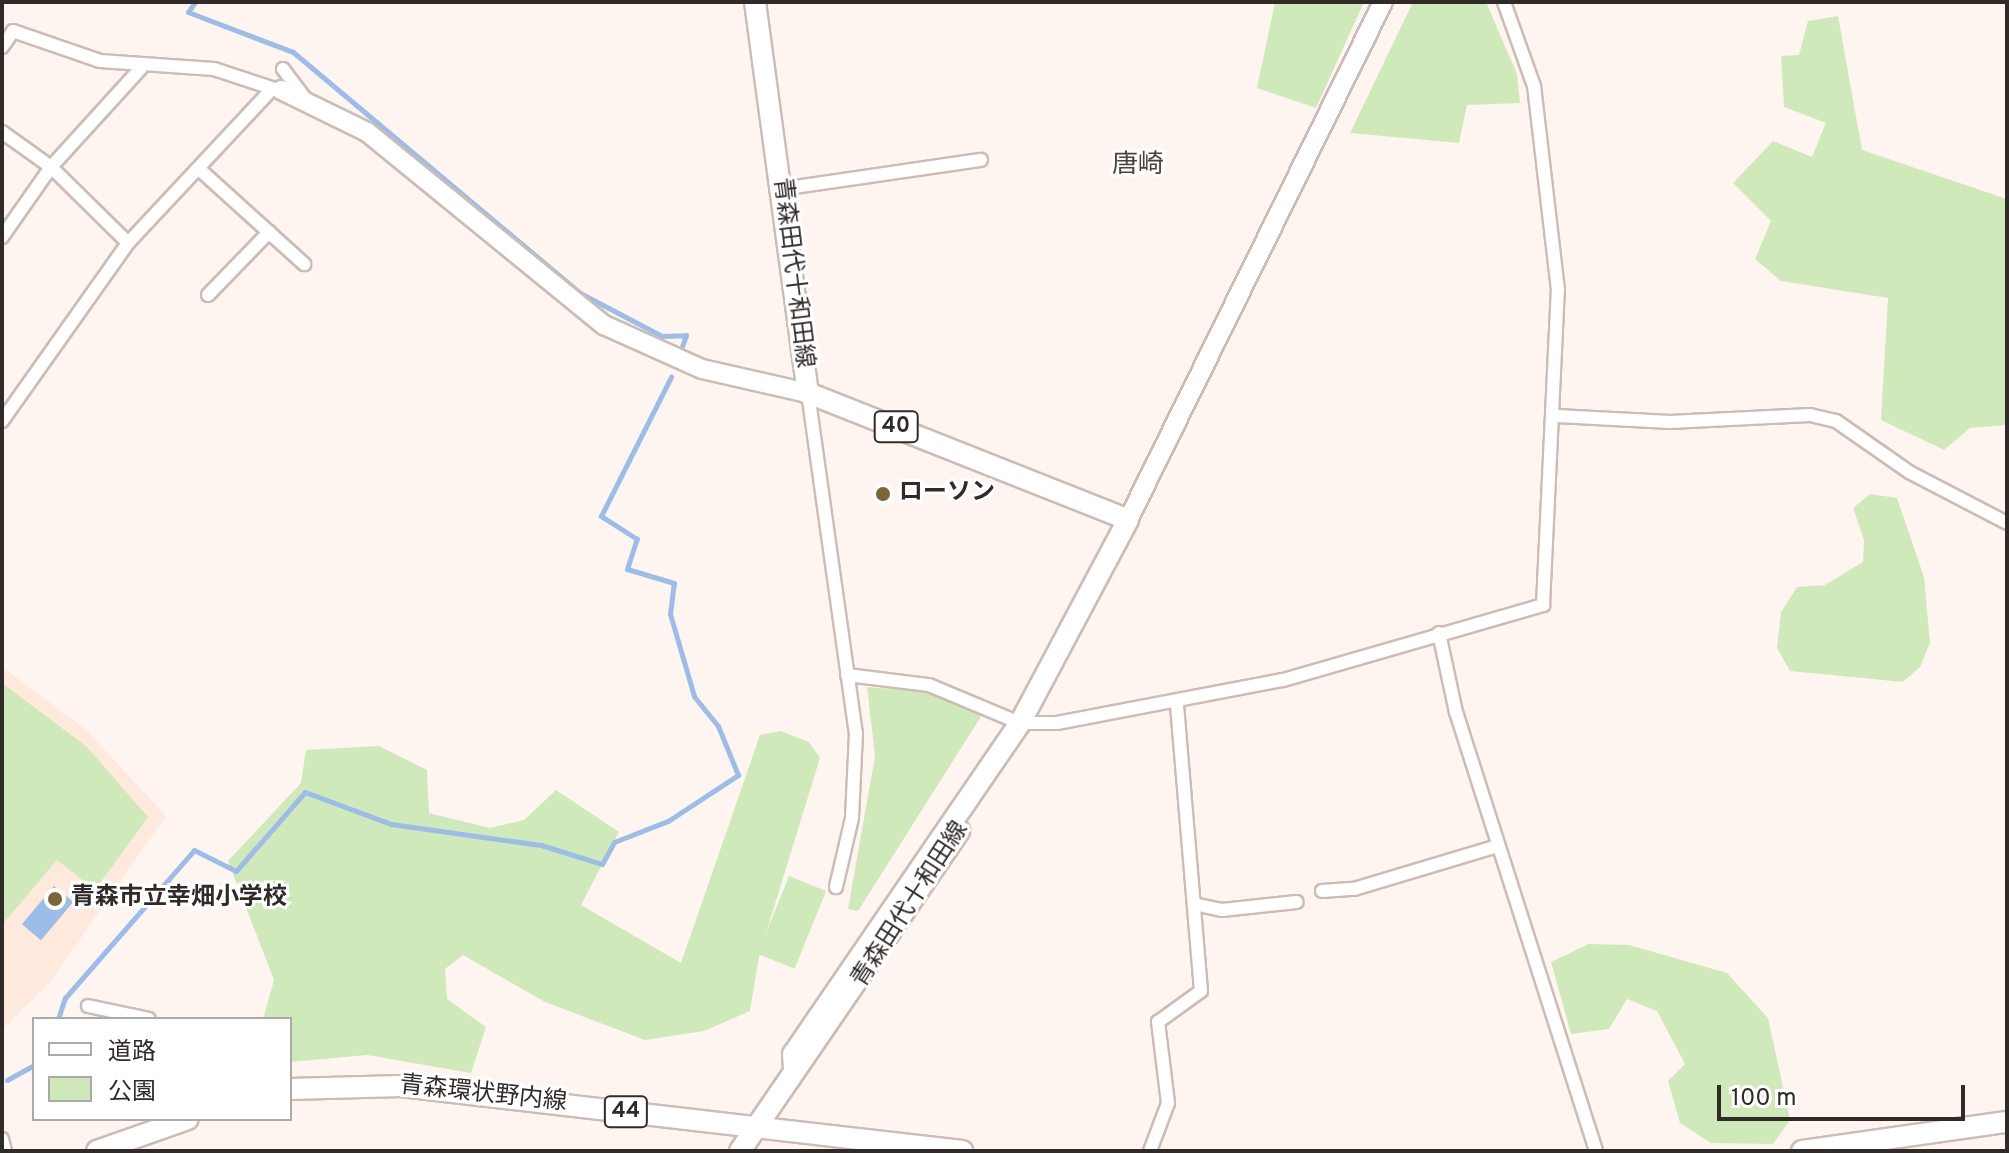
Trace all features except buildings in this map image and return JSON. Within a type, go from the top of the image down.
[{"type":"main road","name":"青森田代十和田線","points":[[740,1151],[794,1069],[807,1063],[1014,744],[1018,727],[1128,520],[808,393],[755,2]]},
{"type":"main road","name":"青森環状野内線","points":[[292,1089],[401,1086],[962,1151]]},
{"type":"main road","points":[[97,1151],[182,1121]]},
{"type":"main road","points":[[1802,1151],[1858,1147],[2007,1122]]},
{"type":"street","points":[[1128,520],[1383,2]]},
{"type":"street","points":[[847,675],[937,687],[1018,727],[1177,705],[1543,605],[1557,416],[1551,205],[1534,86],[1504,2]]},
{"type":"street","points":[[2,47],[13,31],[141,68],[214,69],[305,98],[388,148],[604,325],[702,369],[808,393],[847,675],[856,778],[836,887]]},
{"type":"street","points":[[2,237],[51,167],[141,68]]},
{"type":"street","points":[[283,69],[305,98]]},
{"type":"street","points":[[2,421],[128,243],[276,90]]},
{"type":"street","points":[[2,132],[51,167],[128,243]]},
{"type":"street","points":[[781,189],[981,160]]},
{"type":"street","points":[[199,169],[304,264]]},
{"type":"street","points":[[208,295],[269,232]]},
{"type":"street","points":[[1557,416],[1670,422],[1810,415],[1836,421],[1909,472],[2007,523]]},
{"type":"street","points":[[1439,633],[1497,846],[1596,1151]]},
{"type":"street","points":[[1150,1151],[1168,1103],[1158,1022],[1201,991],[1177,705]]},
{"type":"street","points":[[1322,891],[1354,889],[1497,846]]},
{"type":"street","points":[[1194,904],[1222,910],[1297,902]]},
{"type":"street","points":[[88,1006],[140,1017]]},
{"type":"street","points":[[2,1139],[5,1151]]},
{"type":"shaded area","name":"青森市立幸畑小学校","points":[[2,667],[86,730],[166,816],[50,982],[2,1029]]},
{"type":"green space","points":[[1275,2],[1364,2],[1316,108],[1257,88]]},
{"type":"green space","points":[[1413,2],[1486,2],[1517,74],[1520,103],[1467,105],[1459,143],[1350,133]]},
{"type":"green space","points":[[1838,16],[1862,150],[2007,199],[2007,425],[1970,428],[1944,450],[1881,420],[1888,298],[1781,281],[1755,259],[1771,221],[1733,183],[1773,141],[1812,157],[1826,123],[1784,107],[1781,56],[1799,55],[1808,21]]},
{"type":"green space","points":[[1870,494],[1897,498],[1924,577],[1930,643],[1920,667],[1903,682],[1790,671],[1777,648],[1781,612],[1797,587],[1825,585],[1863,562],[1864,540],[1853,508]]},
{"type":"green space","points":[[2,683],[87,747],[148,817],[95,890],[57,860],[2,925]]},
{"type":"green space","points":[[867,687],[932,692],[982,715],[858,911],[848,909],[875,756]]},
{"type":"green space","points":[[781,731],[809,742],[820,758],[759,956],[750,1011],[704,1031],[645,1040],[545,1002],[463,955],[445,969],[447,999],[486,1027],[471,1073],[367,1055],[292,1062],[292,1017],[264,1017],[274,980],[228,861],[301,783],[306,750],[379,746],[427,770],[429,813],[490,828],[524,820],[556,790],[619,832],[581,905],[681,963],[760,735]]},
{"type":"green space","points":[[789,876],[826,891],[795,969],[758,954]]},
{"type":"green space","points":[[1589,944],[1629,945],[1727,973],[1768,1018],[1790,1120],[1773,1144],[1711,1143],[1680,1123],[1668,1081],[1685,1064],[1657,1011],[1627,999],[1609,1029],[1571,1034],[1551,962]]},
{"type":"water","points":[[54,886],[73,902],[41,940],[22,924]]},
{"type":"waterway","points":[[195,2],[188,12],[293,52],[580,293],[662,336],[686,335],[680,352]]},
{"type":"waterway","points":[[59,1017],[65,998],[194,850],[236,871],[305,792],[391,824],[541,845],[602,864],[614,842],[668,821],[738,775],[718,726],[694,696],[670,614],[674,583],[627,569],[637,539],[601,516],[671,377]]},
{"type":"waterway","points":[[7,1080],[32,1066]]},
{"type":"place","name":"ローソン","points":[[883,494]]},
{"type":"place","name":"青森市立幸畑小学校","points":[[55,899]]},
{"type":"district","name":"唐崎","points":[[1138,166]]}]
